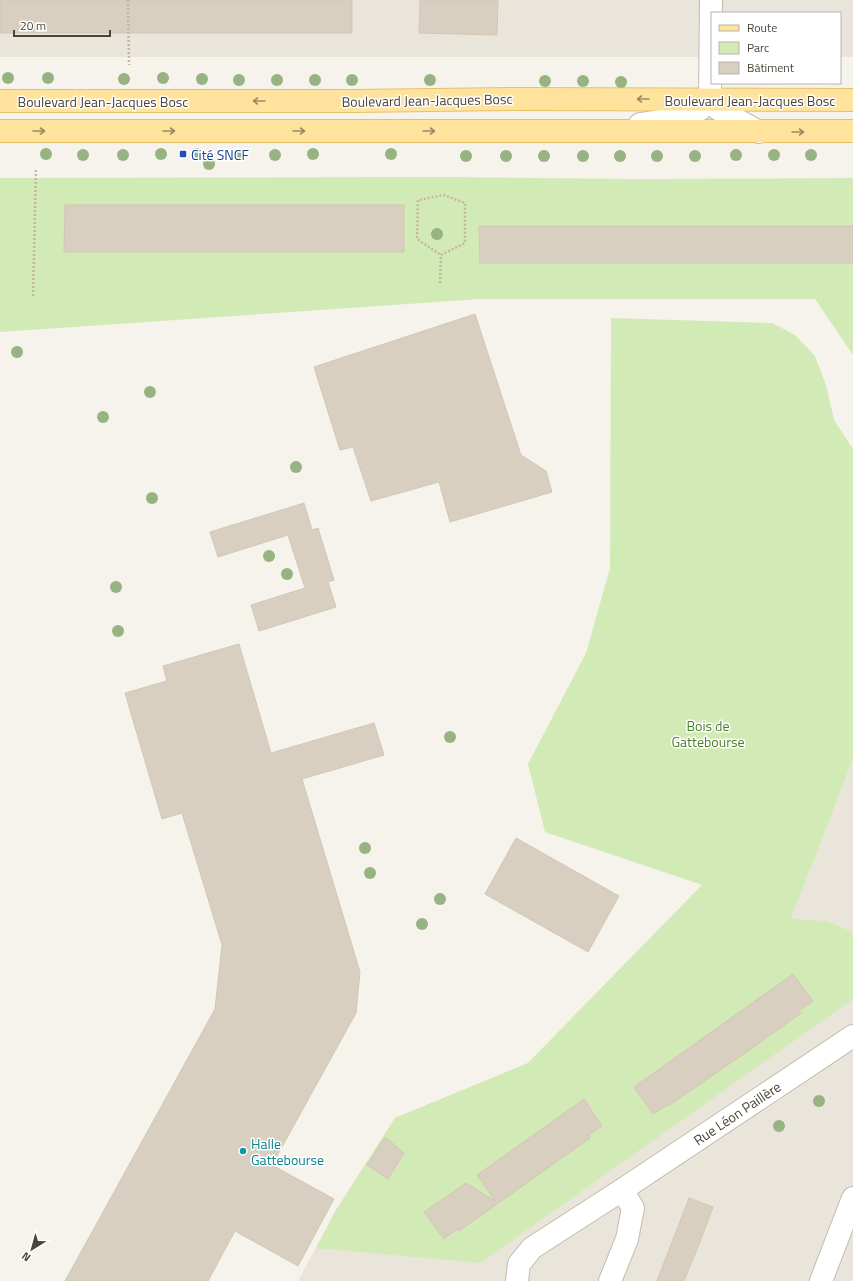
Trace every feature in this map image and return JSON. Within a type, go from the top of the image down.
[{"type":"main road","name":"Boulevard Jean-Jacques Bosc","points":[[0,101],[338,101],[516,99],[853,100]]},
{"type":"main road","points":[[0,131],[853,131]]},
{"type":"street","points":[[711,0],[710,100],[718,109],[759,132]]},
{"type":"street","points":[[587,132],[686,117],[699,110],[710,100]]},
{"type":"street","name":"Rue Léon Paillère","points":[[517,1281],[518,1264],[532,1248],[622,1190],[853,1036]]},
{"type":"street","points":[[610,1281],[627,1239],[633,1208],[622,1190]]},
{"type":"street","points":[[821,1281],[853,1198]]},
{"type":"path","points":[[128,0],[129,65]]},
{"type":"path","points":[[33,296],[36,168]]},
{"type":"path","points":[[444,195],[466,203],[465,242],[441,255],[417,239],[418,200],[444,195]]},
{"type":"path","points":[[440,283],[441,255]]},
{"type":"shaded area","points":[[0,0],[853,0],[853,57],[841,57],[841,12],[711,12],[711,57],[0,57]]},
{"type":"shaded area","points":[[853,759],[853,1281],[298,1281],[336,1210],[395,1118],[528,1063],[702,885],[791,919]]},
{"type":"green space","points":[[443,177],[640,179],[853,178],[853,355],[815,299],[480,299],[0,332],[0,178]]},
{"type":"green space","name":"Bois de Gattebourse","points":[[611,318],[772,323],[795,335],[815,356],[826,385],[834,420],[853,449],[853,759],[791,919],[826,921],[853,932],[853,999],[480,1263],[316,1248],[336,1210],[395,1118],[528,1063],[702,885],[545,832],[528,764],[586,653],[610,568]]},
{"type":"building","points":[[0,0],[352,0],[352,33],[0,33]]},
{"type":"building","points":[[420,0],[498,0],[497,35],[419,33]]},
{"type":"building","points":[[65,205],[404,205],[404,252],[64,252]]},
{"type":"building","points":[[479,226],[853,226],[853,263],[480,263]]},
{"type":"building","points":[[475,314],[521,455],[546,471],[552,492],[450,522],[439,482],[371,501],[353,447],[340,450],[314,367]]},
{"type":"building","points":[[304,503],[312,530],[318,528],[334,580],[328,582],[336,607],[259,631],[251,605],[305,588],[288,535],[218,557],[210,532]]},
{"type":"building","points":[[239,644],[271,753],[374,723],[384,755],[302,779],[360,972],[356,1013],[272,1165],[334,1199],[298,1266],[235,1231],[208,1281],[65,1281],[215,1009],[222,945],[182,813],[162,819],[125,693],[167,681],[163,666]]},
{"type":"building","points":[[516,838],[619,896],[588,952],[485,894]]},
{"type":"building","points":[[793,974],[813,1001],[799,1011],[801,1013],[668,1106],[667,1105],[653,1114],[634,1087]]},
{"type":"building","points":[[584,1099],[602,1126],[589,1135],[590,1138],[459,1231],[457,1229],[444,1239],[424,1212],[466,1183],[495,1201],[477,1175]]},
{"type":"building","points":[[385,1137],[404,1153],[388,1179],[367,1165]]},
{"type":"building","points":[[689,1198],[713,1207],[698,1247],[684,1281],[657,1281]]},
{"type":"place","name":"Cité SNCF","points":[[183,154]]},
{"type":"place","name":"Halle Gattebourse","points":[[243,1151]]}]
